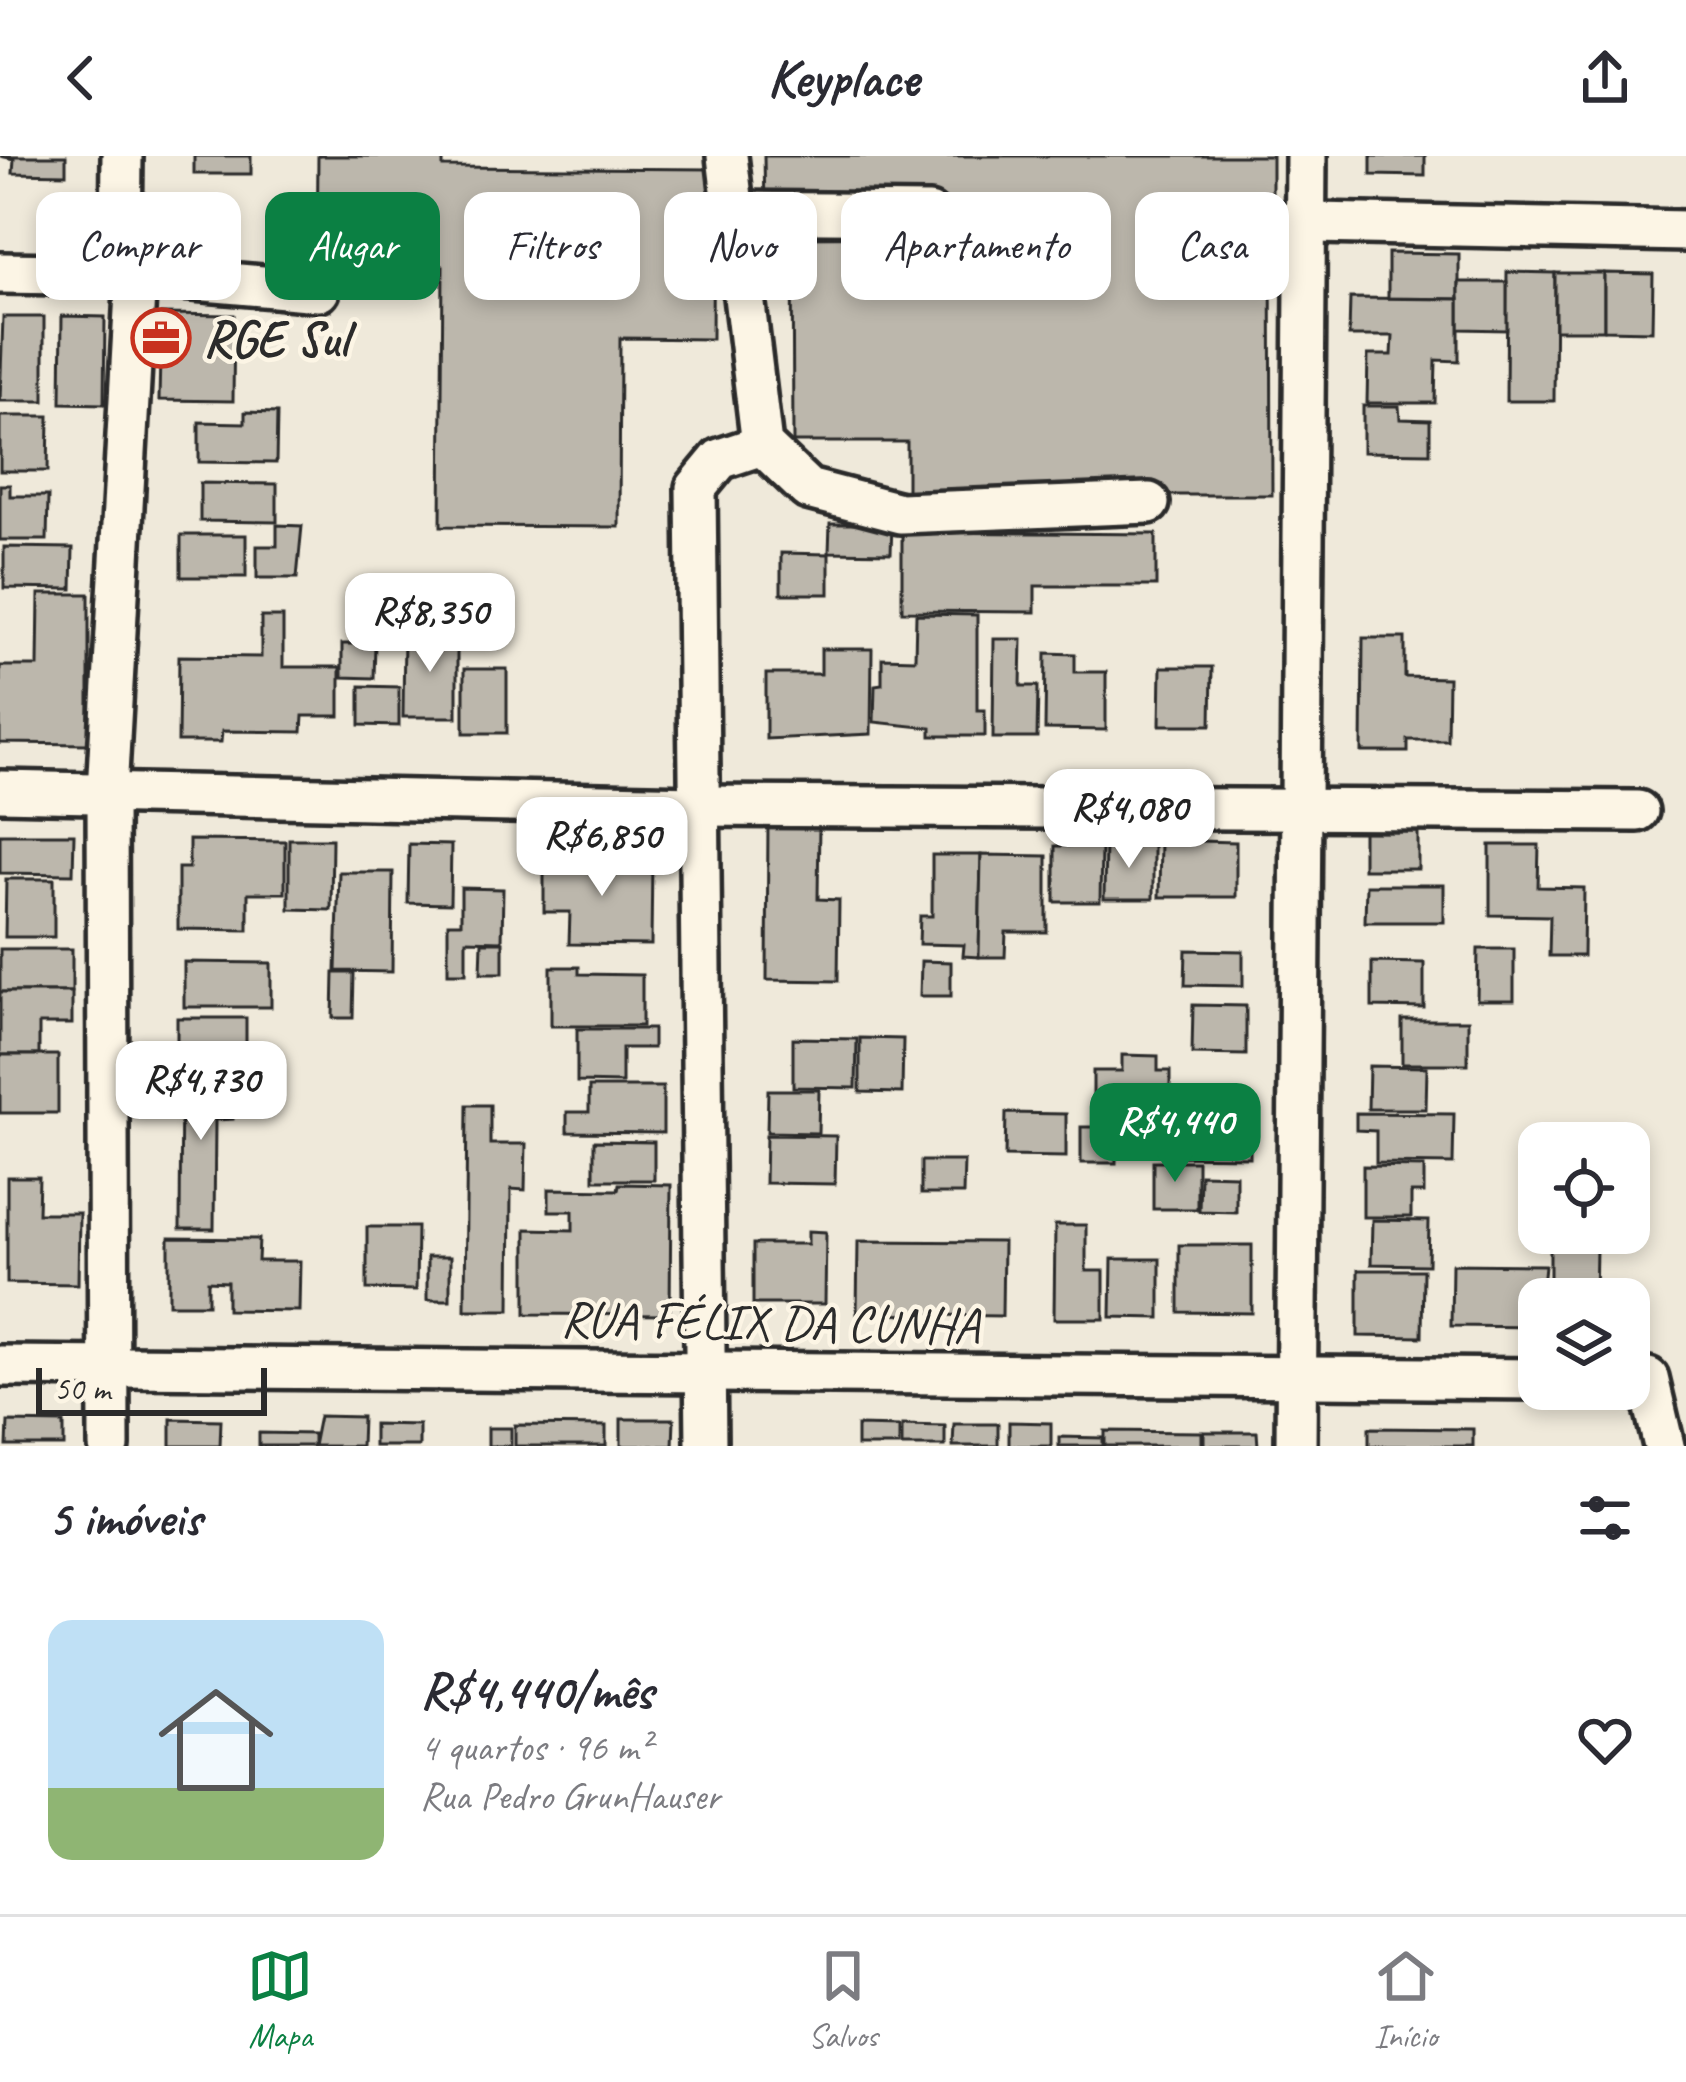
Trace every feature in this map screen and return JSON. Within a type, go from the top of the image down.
[{"type":"street","points":[[122,156],[124,192]]},
{"type":"street","points":[[727,156],[729,192]]},
{"type":"street","points":[[1295,1446],[1306,156]]},
{"type":"street","points":[[1289,225],[1686,230]]},
{"type":"street","points":[[0,273],[36,269]]},
{"type":"street","points":[[109,1446],[107,792],[130,416],[129,300]]},
{"type":"street","points":[[742,300],[762,445],[808,489],[900,513],[1149,503]]},
{"type":"street","points":[[706,1446],[696,488],[720,459],[762,445]]},
{"type":"street","points":[[0,791],[696,806],[1638,811]]},
{"type":"street","name":"RUA FÉLIX DA CUNHA","points":[[0,1366],[1518,1379]]},
{"type":"street","points":[[1650,1384],[1686,1405]]},
{"type":"street","points":[[1650,1408],[1664,1446]]},
{"type":"building","points":[[0,156],[66,156],[66,174],[13,173],[14,159]]},
{"type":"building","points":[[194,156],[251,156],[251,174],[194,174]]},
{"type":"building","points":[[318,156],[443,156],[443,167],[713,169],[713,192],[664,192],[664,300],[712,300],[712,339],[620,338],[619,527],[441,526],[440,192],[318,192]]},
{"type":"building","points":[[764,156],[1272,156],[1272,192],[1135,192],[1135,300],[1271,300],[1272,495],[907,495],[907,442],[793,442],[792,300],[817,300],[817,237],[841,237],[841,300],[1111,300],[1111,192],[841,192],[841,209],[817,209],[817,192],[765,192]]},
{"type":"building","points":[[1371,156],[1425,156],[1425,176],[1371,175]]},
{"type":"building","points":[[1388,253],[1459,254],[1459,299],[1388,298]]},
{"type":"building","points":[[1507,272],[1555,273],[1554,401],[1506,401]]},
{"type":"building","points":[[1555,273],[1604,273],[1604,330],[1555,330]]},
{"type":"building","points":[[1604,273],[1653,274],[1652,331],[1604,330]]},
{"type":"building","points":[[1459,282],[1507,282],[1507,330],[1459,329]]},
{"type":"building","points":[[1350,298],[1459,299],[1459,361],[1436,360],[1435,403],[1367,403],[1368,355],[1392,355],[1393,336],[1349,336]]},
{"type":"building","points":[[161,314],[234,315],[233,401],[159,400]]},
{"type":"building","points":[[62,316],[105,317],[104,404],[61,403]]},
{"type":"building","points":[[3,317],[44,317],[44,401],[0,401]]},
{"type":"building","points":[[1363,406],[1399,406],[1400,419],[1430,420],[1430,453],[1363,452]]},
{"type":"building","points":[[245,412],[277,413],[276,463],[199,462],[199,422],[245,423]]},
{"type":"building","points":[[0,416],[49,416],[48,471],[0,471]]},
{"type":"building","points":[[200,483],[277,484],[277,522],[200,521]]},
{"type":"building","points":[[0,485],[10,485],[10,496],[48,496],[47,540],[0,540]]},
{"type":"building","points":[[830,524],[892,524],[891,553],[829,552]]},
{"type":"building","points":[[277,525],[302,526],[297,578],[257,578],[257,546],[277,546]]},
{"type":"building","points":[[902,532],[1156,534],[1156,586],[1035,586],[1035,612],[902,611]]},
{"type":"building","points":[[181,535],[246,535],[246,577],[181,577]]},
{"type":"building","points":[[4,547],[73,548],[72,589],[4,588]]},
{"type":"building","points":[[781,553],[829,554],[829,594],[781,594]]},
{"type":"building","points":[[39,594],[89,594],[89,744],[0,743],[0,666],[38,666]]},
{"type":"building","points":[[916,614],[977,615],[977,710],[985,710],[985,736],[931,736],[931,728],[874,722],[882,658],[915,659]]},
{"type":"building","points":[[261,617],[283,617],[283,667],[340,667],[340,716],[303,716],[302,732],[222,731],[221,742],[178,742],[179,656],[261,657]]},
{"type":"building","points":[[404,632],[457,632],[457,717],[403,717]]},
{"type":"building","points":[[1363,638],[1405,638],[1405,677],[1448,678],[1447,740],[1408,740],[1408,752],[1362,752]]},
{"type":"building","points":[[994,639],[1022,639],[1021,686],[1038,686],[1037,738],[993,738]]},
{"type":"building","points":[[342,644],[375,644],[374,678],[342,677]]},
{"type":"building","points":[[821,649],[872,649],[871,734],[766,739],[766,674],[821,674]]},
{"type":"building","points":[[1046,653],[1075,654],[1075,672],[1106,672],[1106,730],[1045,729]]},
{"type":"building","points":[[1161,667],[1212,667],[1211,725],[1160,725]]},
{"type":"building","points":[[464,669],[507,669],[507,733],[464,733]]},
{"type":"building","points":[[360,686],[399,687],[399,726],[360,725]]},
{"type":"building","points":[[768,822],[819,823],[818,899],[839,900],[838,981],[767,980]]},
{"type":"building","points":[[1363,825],[1418,825],[1418,869],[1363,869]]},
{"type":"building","points":[[0,834],[74,834],[73,874],[0,873]]},
{"type":"building","points":[[289,839],[332,839],[331,910],[289,909]]},
{"type":"building","points":[[189,840],[285,841],[285,893],[248,893],[248,930],[178,929],[178,868],[189,868]]},
{"type":"building","points":[[1160,840],[1236,842],[1236,897],[1159,897]]},
{"type":"building","points":[[1105,842],[1153,842],[1153,899],[1104,899]]},
{"type":"building","points":[[409,844],[451,845],[450,904],[408,903]]},
{"type":"building","points":[[1490,845],[1539,845],[1538,887],[1584,888],[1583,956],[1549,956],[1550,916],[1490,915]]},
{"type":"building","points":[[1055,846],[1101,846],[1100,902],[1055,902]]},
{"type":"building","points":[[932,855],[981,855],[979,957],[963,956],[964,945],[919,944],[920,916],[932,916]]},
{"type":"building","points":[[981,855],[1047,856],[1047,932],[1006,932],[1005,957],[979,957]]},
{"type":"building","points":[[544,859],[652,860],[651,945],[569,944],[570,912],[544,912]]},
{"type":"building","points":[[339,872],[393,872],[392,972],[336,971]]},
{"type":"building","points":[[6,879],[54,879],[54,937],[5,937]]},
{"type":"building","points":[[1366,885],[1444,885],[1444,922],[1365,922]]},
{"type":"building","points":[[461,888],[503,889],[502,941],[466,940],[466,973],[448,973],[448,923],[461,923]]},
{"type":"building","points":[[482,942],[503,942],[503,973],[481,973]]},
{"type":"building","points":[[0,949],[72,949],[72,992],[0,992]]},
{"type":"building","points":[[1478,949],[1514,949],[1514,1000],[1477,1000]]},
{"type":"building","points":[[1186,950],[1243,951],[1243,986],[1185,985]]},
{"type":"building","points":[[921,961],[951,962],[951,996],[920,996]]},
{"type":"building","points":[[184,962],[271,963],[271,1007],[184,1007]]},
{"type":"building","points":[[1372,962],[1424,963],[1424,1008],[1372,1007]]},
{"type":"building","points":[[551,967],[579,967],[579,974],[642,975],[642,1026],[551,1026]]},
{"type":"building","points":[[334,973],[354,973],[353,1018],[333,1018]]},
{"type":"building","points":[[0,992],[72,992],[72,1024],[39,1024],[39,1055],[0,1055]]},
{"type":"building","points":[[1193,1005],[1246,1006],[1246,1055],[1192,1054]]},
{"type":"building","points":[[177,1018],[246,1018],[246,1050],[225,1051],[224,1071],[177,1070]]},
{"type":"building","points":[[1402,1020],[1468,1020],[1468,1064],[1402,1064]]},
{"type":"building","points":[[577,1029],[653,1029],[653,1048],[622,1048],[622,1083],[577,1082]]},
{"type":"building","points":[[793,1038],[857,1039],[856,1088],[793,1087]]},
{"type":"building","points":[[860,1038],[903,1039],[902,1093],[860,1092]]},
{"type":"building","points":[[0,1055],[58,1055],[58,1113],[0,1113]]},
{"type":"building","points":[[1122,1055],[1158,1056],[1158,1071],[1170,1071],[1170,1109],[1093,1108],[1093,1071],[1122,1071]]},
{"type":"building","points":[[1369,1066],[1427,1067],[1426,1109],[1368,1109]]},
{"type":"building","points":[[181,1073],[234,1073],[233,1119],[215,1120],[214,1229],[180,1229]]},
{"type":"building","points":[[589,1087],[663,1087],[663,1133],[567,1132],[567,1112],[589,1112]]},
{"type":"building","points":[[768,1090],[819,1090],[818,1133],[767,1132]]},
{"type":"building","points":[[467,1105],[490,1105],[490,1144],[526,1144],[525,1190],[511,1189],[510,1310],[465,1310]]},
{"type":"building","points":[[1006,1113],[1066,1114],[1066,1157],[1005,1156]]},
{"type":"building","points":[[1356,1113],[1454,1114],[1453,1164],[1376,1163],[1376,1131],[1356,1130]]},
{"type":"building","points":[[1168,1123],[1250,1124],[1250,1157],[1167,1156]]},
{"type":"building","points":[[1081,1127],[1116,1127],[1116,1163],[1081,1163]]},
{"type":"building","points":[[766,1135],[836,1136],[835,1184],[765,1183]]},
{"type":"building","points":[[594,1141],[654,1142],[654,1180],[594,1180]]},
{"type":"building","points":[[921,1161],[964,1161],[963,1194],[921,1194]]},
{"type":"building","points":[[1153,1161],[1197,1161],[1197,1209],[1153,1209]]},
{"type":"building","points":[[1363,1166],[1424,1167],[1424,1193],[1411,1193],[1411,1217],[1363,1217]]},
{"type":"building","points":[[1200,1174],[1236,1175],[1236,1212],[1199,1211]]},
{"type":"building","points":[[7,1177],[39,1177],[38,1213],[79,1213],[78,1284],[7,1283]]},
{"type":"building","points":[[619,1184],[671,1185],[670,1315],[526,1314],[526,1229],[573,1230],[573,1211],[549,1211],[549,1189],[618,1190]]},
{"type":"building","points":[[1372,1220],[1429,1221],[1428,1265],[1371,1264]]},
{"type":"building","points":[[1055,1225],[1086,1225],[1086,1271],[1104,1271],[1104,1319],[1054,1319]]},
{"type":"building","points":[[367,1227],[417,1227],[416,1290],[367,1289]]},
{"type":"building","points":[[808,1231],[826,1232],[825,1304],[753,1304],[753,1244],[808,1244]]},
{"type":"building","points":[[169,1238],[259,1239],[258,1261],[300,1261],[299,1311],[227,1310],[227,1282],[208,1281],[208,1304],[169,1304]]},
{"type":"building","points":[[858,1241],[1003,1242],[1002,1316],[857,1314]]},
{"type":"building","points":[[1179,1245],[1252,1245],[1252,1313],[1179,1312]]},
{"type":"building","points":[[1550,1254],[1596,1254],[1595,1278],[1550,1278]]},
{"type":"building","points":[[427,1257],[450,1257],[450,1300],[427,1300]]},
{"type":"building","points":[[1112,1259],[1160,1259],[1160,1318],[1111,1317]]},
{"type":"building","points":[[1452,1264],[1545,1265],[1544,1278],[1518,1278],[1518,1327],[1451,1326]]},
{"type":"building","points":[[1358,1270],[1423,1270],[1422,1337],[1358,1336]]},
{"type":"building","points":[[319,1416],[362,1417],[361,1446],[313,1446]]},
{"type":"building","points":[[171,1419],[221,1420],[220,1446],[171,1446]]},
{"type":"building","points":[[621,1419],[674,1419],[673,1446],[621,1446]]},
{"type":"building","points":[[8,1422],[64,1423],[64,1446],[7,1446]]},
{"type":"building","points":[[1009,1422],[1051,1423],[1051,1446],[1009,1446]]},
{"type":"building","points":[[374,1424],[419,1425],[419,1446],[374,1446]]},
{"type":"building","points":[[954,1424],[998,1424],[998,1446],[953,1446]]},
{"type":"building","points":[[515,1425],[606,1426],[606,1446],[515,1446]]},
{"type":"building","points":[[902,1425],[945,1426],[945,1446],[902,1446]]},
{"type":"building","points":[[857,1426],[899,1427],[899,1446],[857,1446]]},
{"type":"building","points":[[488,1428],[511,1428],[511,1446],[488,1446]]},
{"type":"building","points":[[1369,1428],[1473,1429],[1473,1446],[1369,1446]]},
{"type":"building","points":[[1105,1431],[1202,1432],[1202,1446],[1105,1446]]},
{"type":"building","points":[[1204,1432],[1257,1432],[1258,1446],[1204,1446]]},
{"type":"building","points":[[259,1433],[313,1434],[313,1446],[259,1446]]},
{"type":"building","points":[[1059,1437],[1103,1438],[1103,1446],[1059,1446]]},
{"type":"place","name":"RGE Sul","points":[[161,338]]}]
